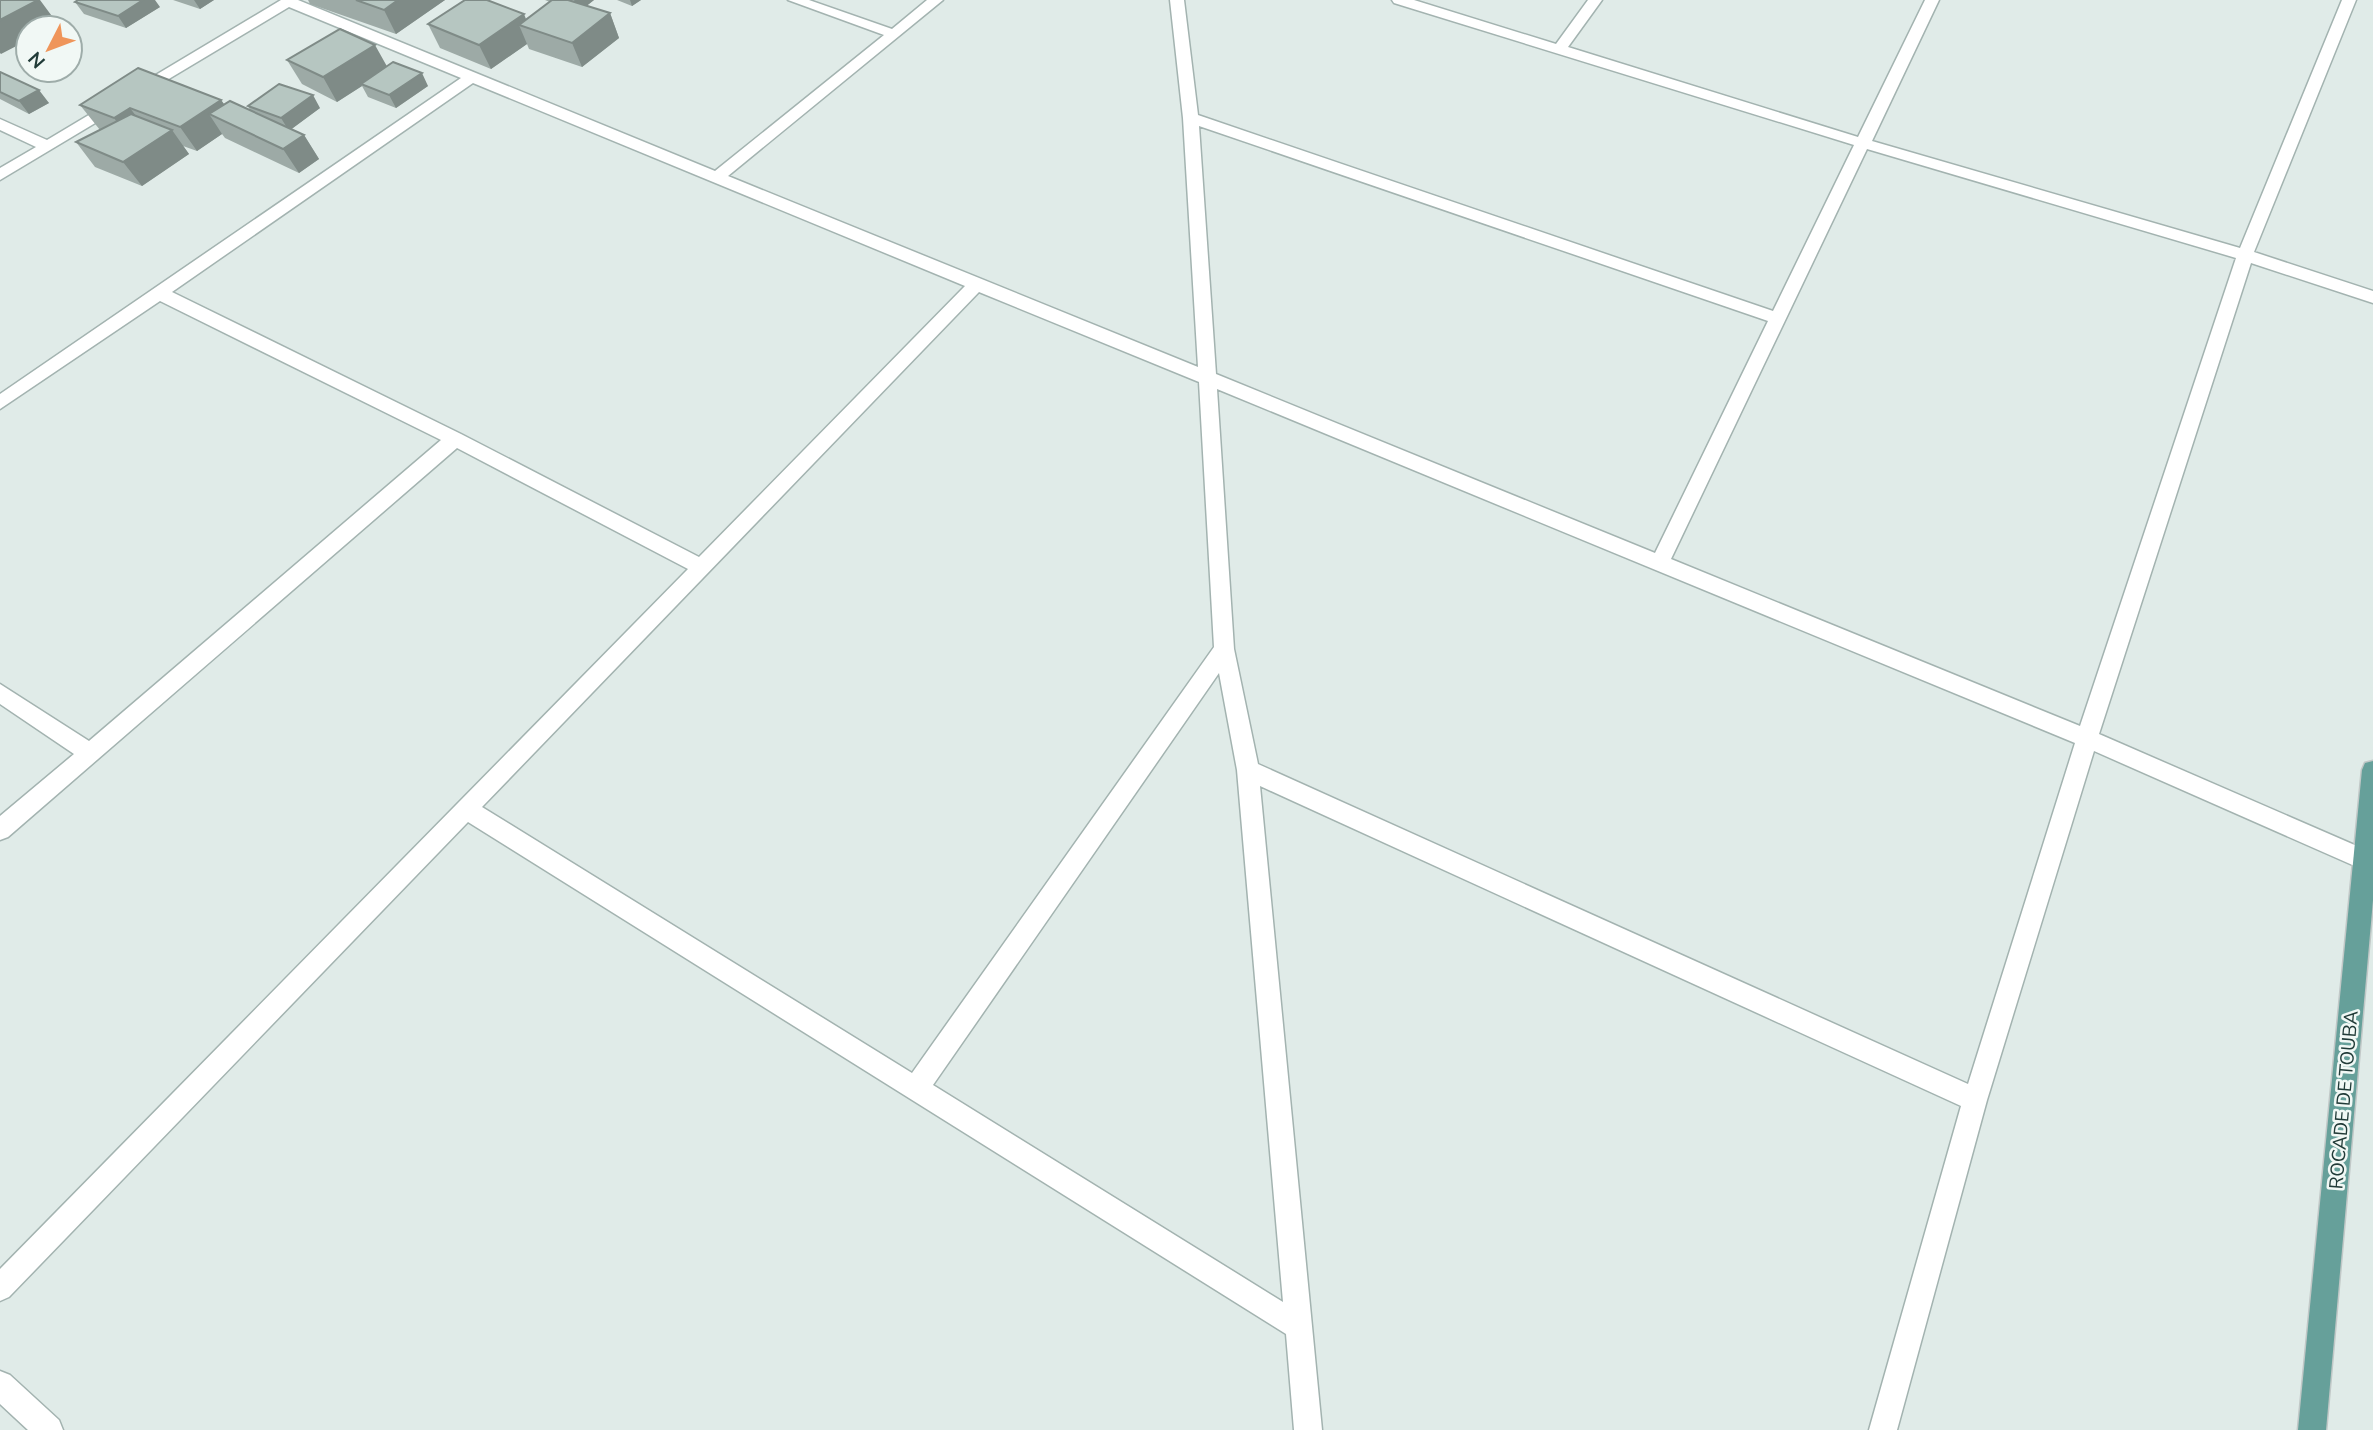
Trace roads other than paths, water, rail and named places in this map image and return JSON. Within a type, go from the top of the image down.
[{"type":"main road","name":"ROCADE DE TOUBA","points":[[2312,1430],[2373,771]]},
{"type":"street","points":[[795,0],[894,34]]},
{"type":"street","points":[[717,177],[936,0]]},
{"type":"street","points":[[1177,0],[1191,118],[1223,649],[1248,770],[1308,1430]]},
{"type":"street","points":[[1399,0],[1863,143],[2245,255],[2373,297]]},
{"type":"street","points":[[1559,49],[1595,0]]},
{"type":"street","points":[[1659,564],[1932,0]]},
{"type":"street","points":[[1883,1430],[1975,1100],[2087,738],[2245,255],[2348,0]]},
{"type":"street","points":[[0,175],[290,1],[2087,738],[2365,860]]},
{"type":"street","points":[[0,403],[472,77]]},
{"type":"street","points":[[1191,118],[1779,319]]},
{"type":"street","points":[[0,124],[47,146]]},
{"type":"street","points":[[0,1288],[977,284]]},
{"type":"street","points":[[159,293],[455,439],[702,567]]},
{"type":"street","points":[[0,830],[455,439]]},
{"type":"street","points":[[916,1088],[1223,649]]},
{"type":"street","points":[[0,694],[90,752]]},
{"type":"street","points":[[1248,770],[1975,1100]]},
{"type":"street","points":[[466,809],[1299,1327]]},
{"type":"street","points":[[0,1385],[50,1430]]}]
